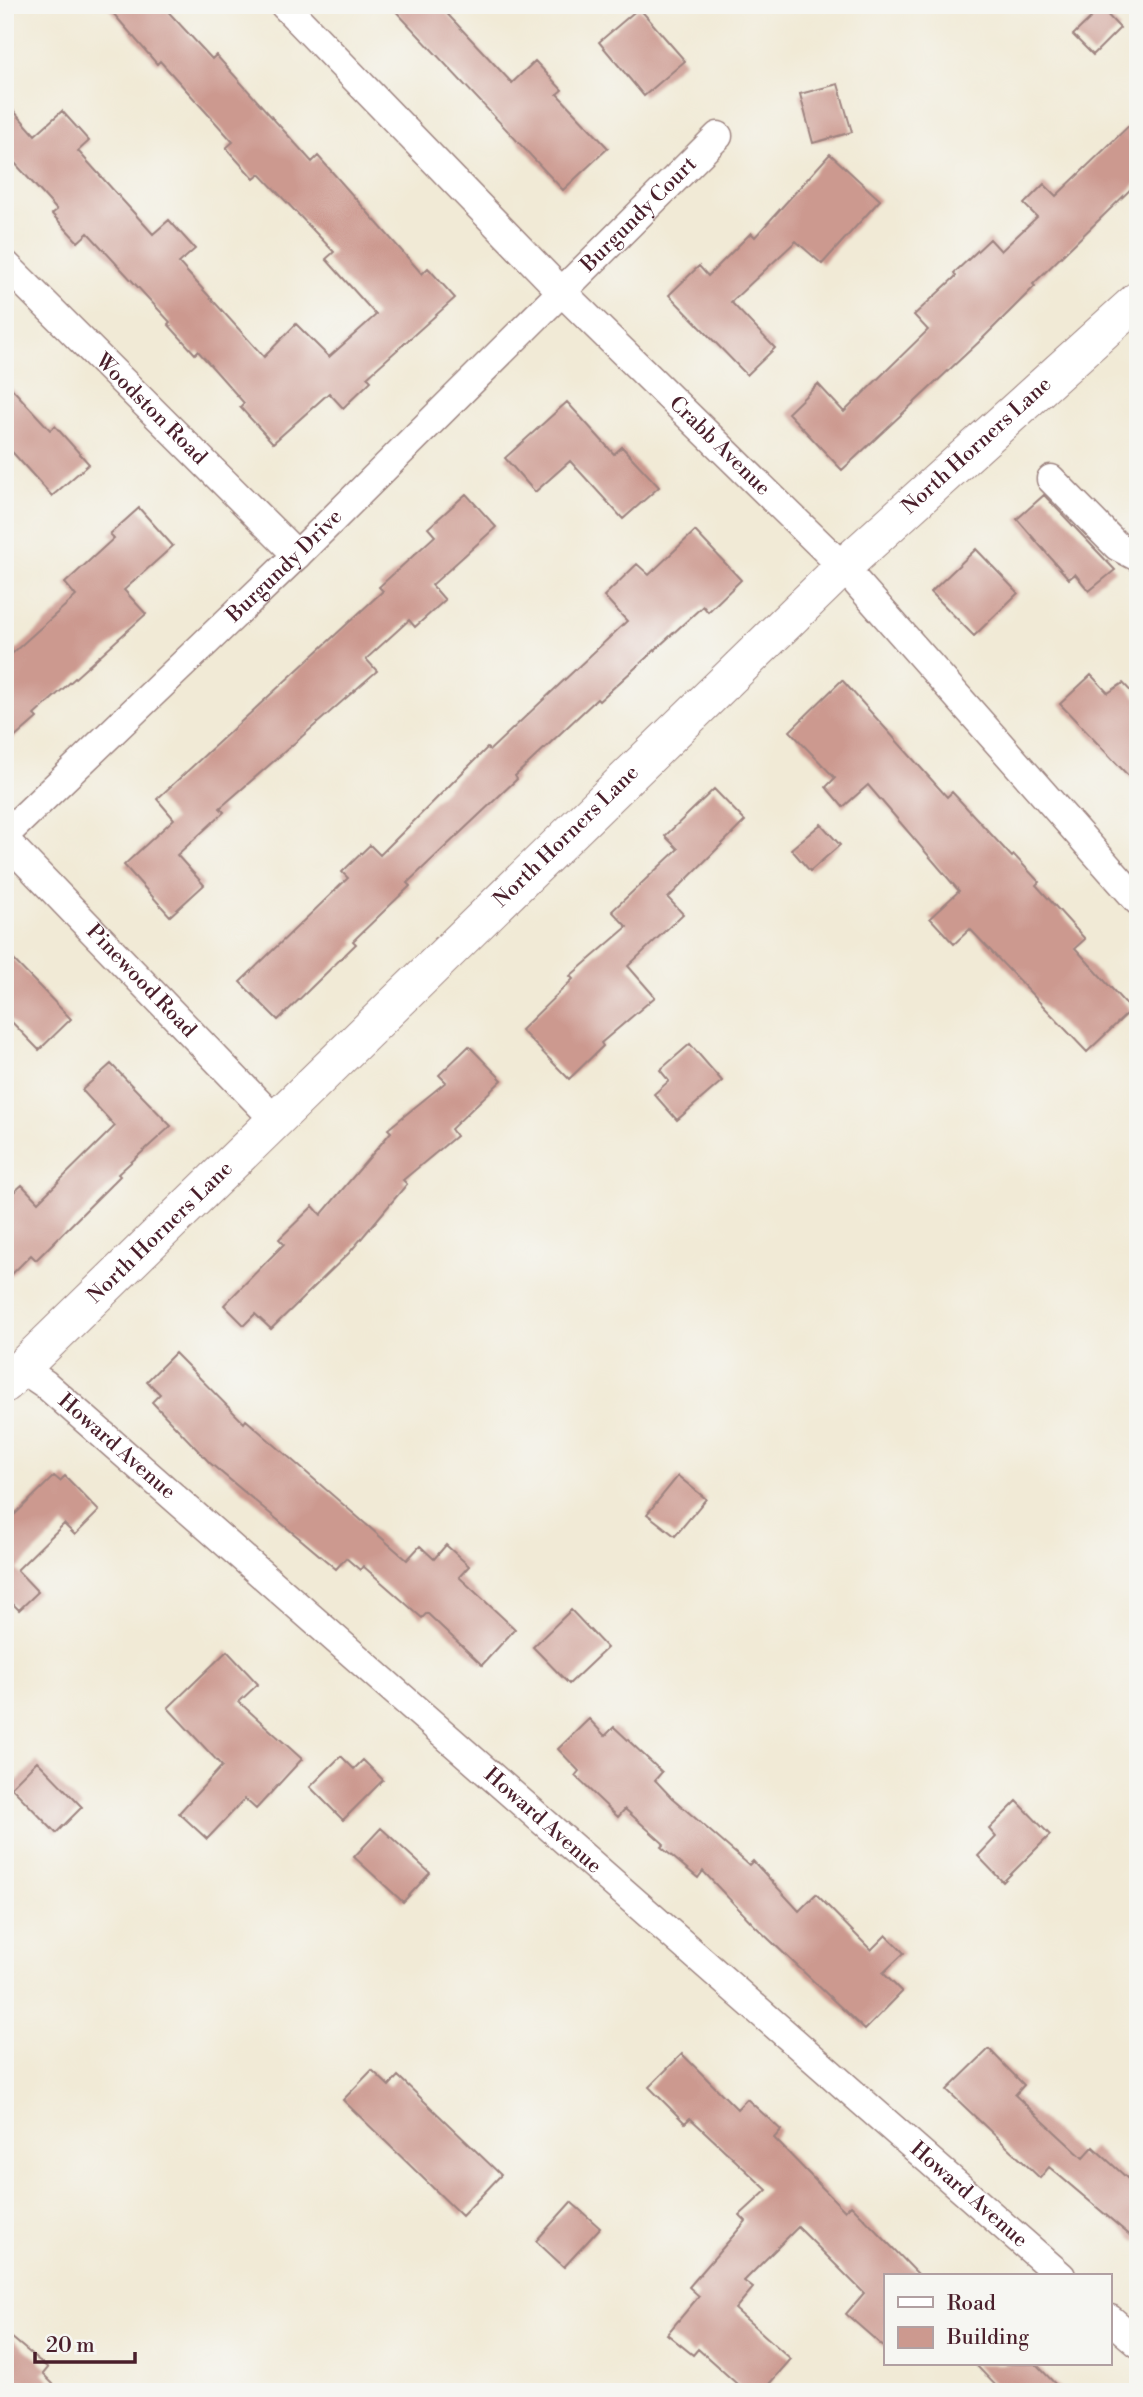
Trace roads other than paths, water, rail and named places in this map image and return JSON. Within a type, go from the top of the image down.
[{"type":"street","name":"Crabb Avenue","points":[[284,5],[561,291],[843,567],[1138,901]]},
{"type":"street","name":"Burgundy Court","points":[[561,291],[718,136]]},
{"type":"street","name":"Woodston Road","points":[[5,264],[297,555]]},
{"type":"street","name":"Burgundy Drive","points":[[5,838],[297,555],[561,291]]},
{"type":"street","name":"North Horners Lane","points":[[13,1376],[843,567],[1138,300]]},
{"type":"street","points":[[1051,479],[1117,546],[1138,557]]},
{"type":"street","name":"Pinewood Road","points":[[5,838],[276,1121]]},
{"type":"street","name":"Howard Avenue","points":[[13,1376],[45,1384],[1059,2274]]},
{"type":"street","points":[[1112,2321],[1138,2343]]}]
